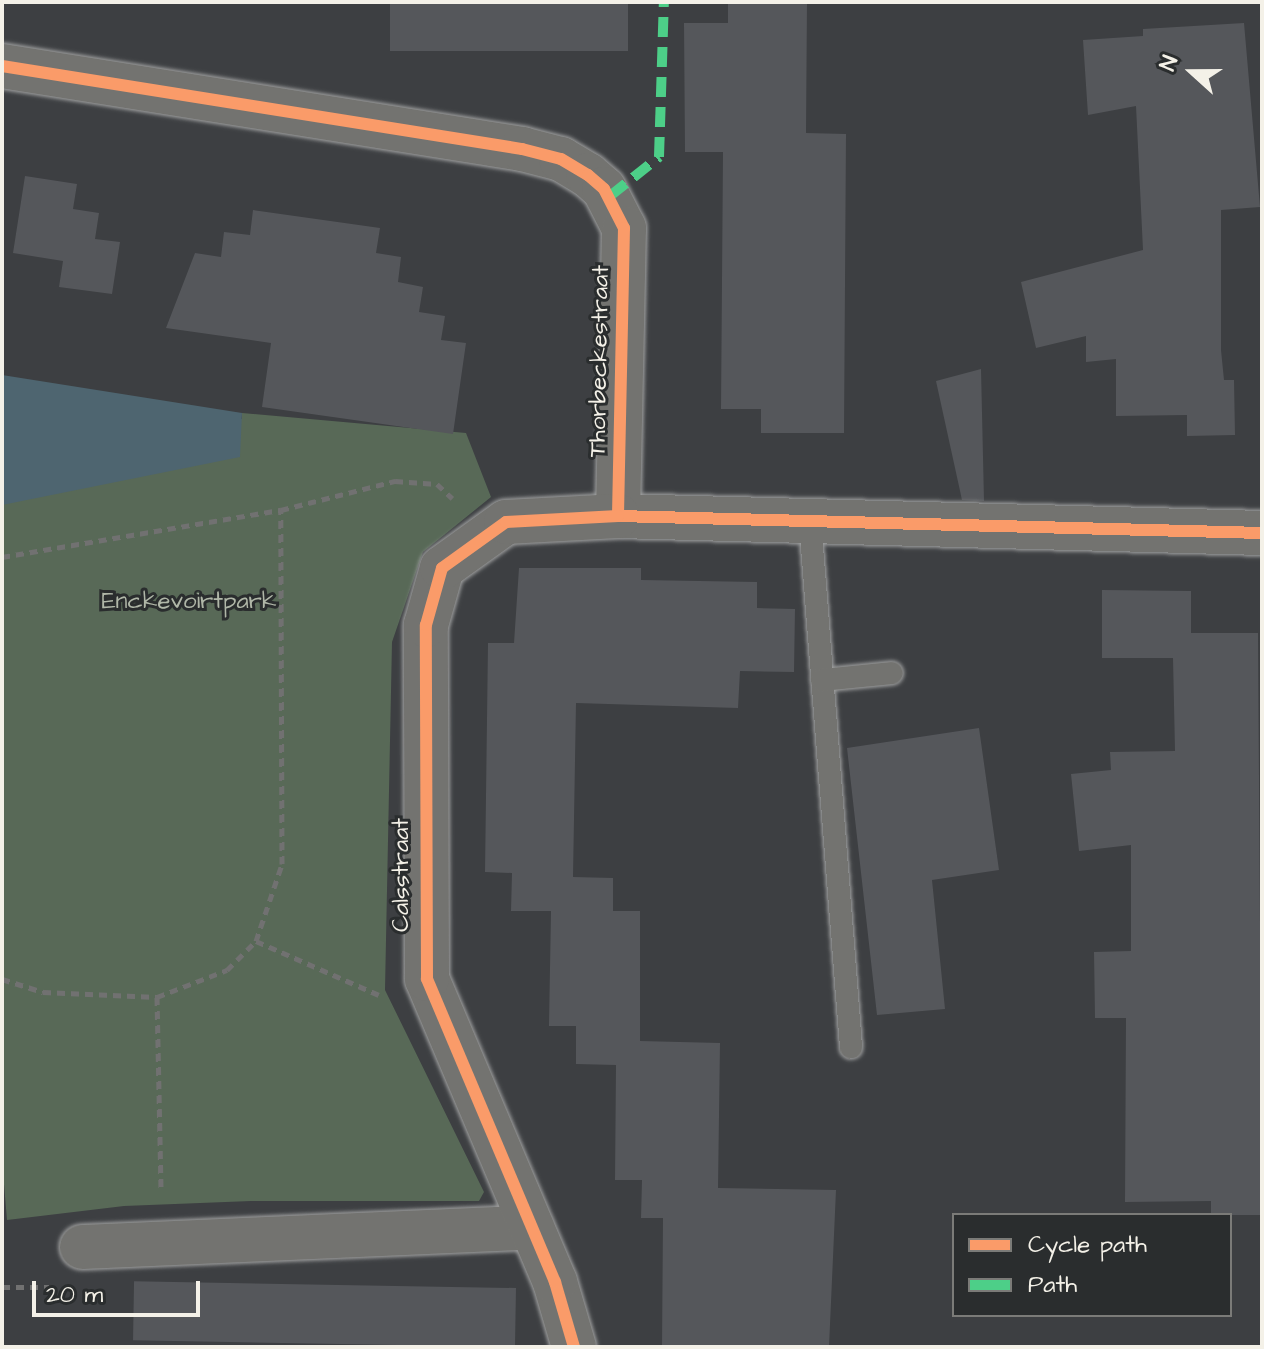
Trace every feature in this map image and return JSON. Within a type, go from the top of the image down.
[{"type":"street","name":"Thorbeckestraat","points":[[2,66],[522,149],[561,159],[588,175],[610,196],[624,228],[618,516]]},
{"type":"street","points":[[618,516],[1262,533]]},
{"type":"street","name":"Calsstraat","points":[[574,1347],[532,1227],[427,979],[423,933],[426,625],[442,568],[473,542],[506,522],[618,516]]},
{"type":"street","points":[[82,1247],[163,1246],[532,1227]]},
{"type":"lane","points":[[810,521],[851,1047]]},
{"type":"lane","points":[[822,680],[892,673]]},
{"type":"path","points":[[2,557],[281,510],[395,481],[437,484],[457,502],[473,542]]},
{"type":"path","points":[[2,979],[43,992],[157,997],[227,970],[256,941],[282,864],[281,510]]},
{"type":"path","points":[[256,941],[449,1025]]},
{"type":"path","points":[[157,997],[163,1246]]},
{"type":"green space","name":"Enckevoirtpark","points":[[2,379],[242,419],[242,413],[466,433],[491,497],[423,552],[392,642],[385,990],[484,1192],[479,1201],[251,1201],[124,1206],[7,1220],[2,1160]]},
{"type":"water","points":[[2,375],[242,413],[240,457],[2,505]]},
{"type":"building","points":[[390,2],[628,2],[628,51],[390,51]]},
{"type":"building","points":[[728,2],[807,2],[806,133],[846,134],[844,433],[761,433],[761,409],[721,409],[723,152],[685,152],[684,23],[728,23]]},
{"type":"building","points":[[1244,23],[1260,207],[1221,210],[1221,350],[1224,380],[1234,380],[1235,435],[1187,436],[1187,415],[1116,416],[1116,359],[1086,362],[1086,336],[1036,348],[1021,282],[1143,250],[1136,106],[1088,115],[1083,40],[1143,36],[1143,29]]},
{"type":"building","points":[[25,176],[77,184],[73,209],[99,213],[95,239],[120,242],[112,294],[59,287],[63,261],[13,253]]},
{"type":"building","points":[[253,210],[380,228],[376,253],[401,257],[398,282],[423,287],[419,312],[445,316],[441,340],[466,343],[453,434],[262,407],[271,343],[166,328],[195,253],[221,257],[224,232],[250,235]]},
{"type":"building","points":[[981,369],[984,501],[962,500],[936,381]]},
{"type":"building","points":[[519,568],[641,568],[641,580],[757,582],[757,608],[795,609],[794,672],[740,671],[738,708],[576,703],[573,877],[613,878],[613,911],[640,911],[640,1041],[720,1043],[718,1188],[836,1190],[829,1347],[662,1347],[663,1218],[641,1218],[642,1180],[615,1180],[616,1065],[576,1064],[576,1026],[549,1026],[551,911],[511,911],[512,873],[485,872],[488,643],[514,643]]},
{"type":"building","points":[[1102,590],[1191,591],[1191,633],[1258,633],[1262,1215],[1211,1213],[1211,1201],[1125,1202],[1126,1018],[1095,1018],[1094,952],[1131,951],[1131,845],[1079,851],[1071,774],[1111,770],[1110,752],[1175,751],[1173,658],[1102,658]]},
{"type":"building","points":[[979,728],[999,870],[932,880],[945,1009],[877,1015],[847,748]]},
{"type":"building","points":[[134,1281],[516,1288],[515,1347],[133,1340]]},
{"type":"marked path","points":[[610,196],[659,157],[664,2]]},
{"type":"cycle path","points":[[2,66],[522,149],[561,159],[588,175],[604,189],[624,228],[618,516],[1262,533]]},
{"type":"cycle path","points":[[574,1347],[555,1282],[427,979],[426,625],[442,568],[506,522],[618,516]]}]
